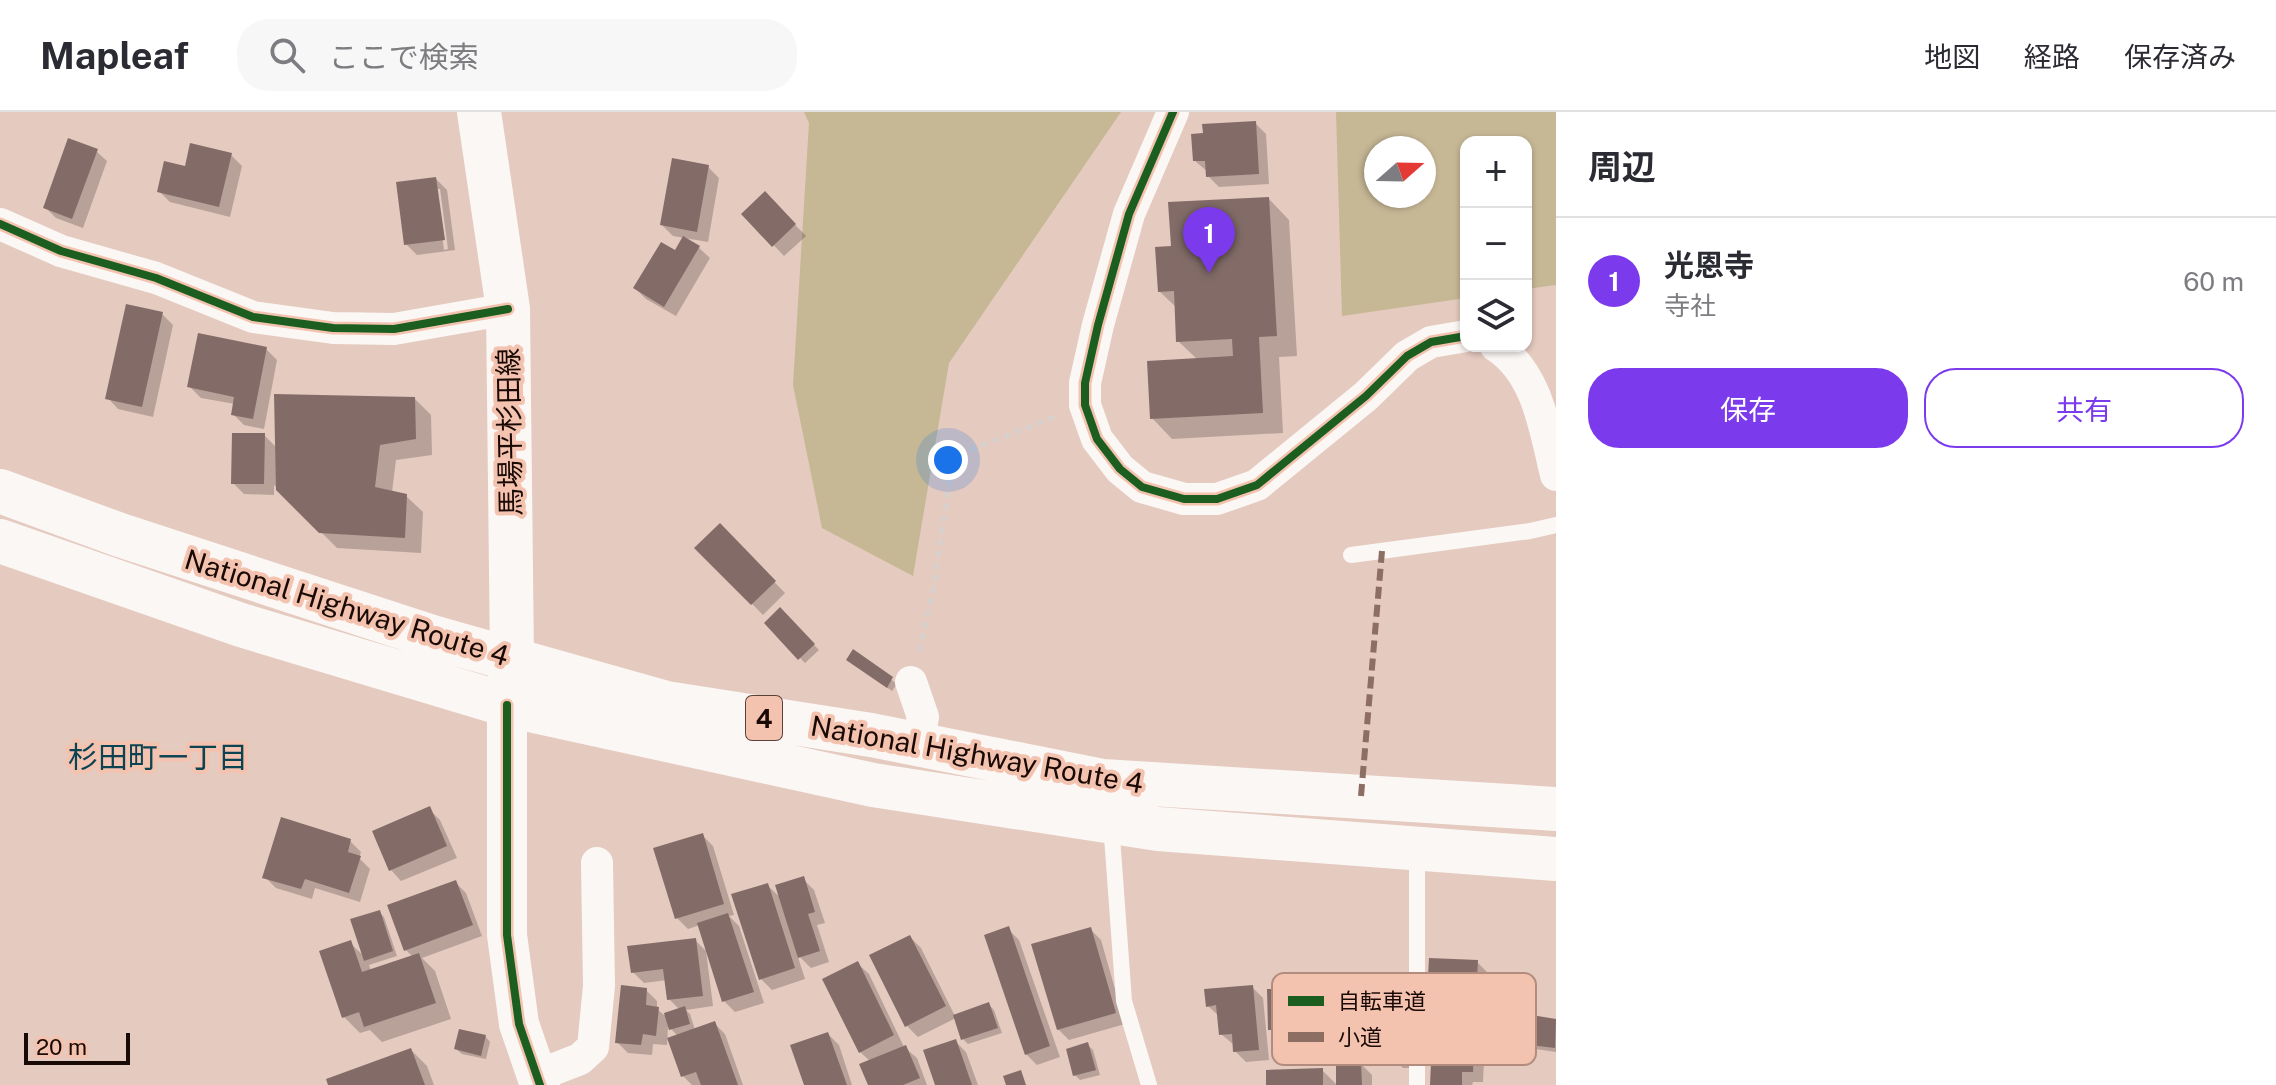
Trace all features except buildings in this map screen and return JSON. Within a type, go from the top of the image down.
[{"type":"main road","name":"馬場平杉田線","points":[[479,112],[508,309],[512,659],[507,705]]},
{"type":"main road","name":"National Highway Route 4","points":[[0,491],[120,535],[432,637],[666,703],[918,744],[1103,781],[1556,809]]},
{"type":"main road","name":"National Highway Route 4","points":[[0,541],[241,625],[507,705],[873,785],[1158,829],[1556,859]]},
{"type":"street","points":[[1173,112],[1129,214],[1085,383],[1085,405],[1097,439],[1120,469],[1142,487],[1184,499],[1217,499],[1257,485],[1366,396],[1407,356],[1431,342],[1460,337]]},
{"type":"street","points":[[0,224],[61,251],[156,278],[253,317],[333,328],[394,329],[508,309]]},
{"type":"street","points":[[1503,352],[1527,377],[1543,421],[1556,475]]},
{"type":"street","points":[[911,682],[923,717],[918,744]]},
{"type":"street","points":[[507,705],[507,935],[519,1024],[539,1081],[580,1059],[593,1047],[599,986],[597,863]]},
{"type":"lane","points":[[1351,555],[1556,525]]},
{"type":"lane","points":[[1111,822],[1124,1001],[1149,1085]]},
{"type":"lane","points":[[1417,849],[1417,973]]},
{"type":"path","points":[[911,682],[933,591],[953,457],[1085,405]]},
{"type":"shaded area","points":[[804,112],[1121,112],[949,363],[913,576],[822,528],[793,385],[809,123]]},
{"type":"shaded area","points":[[1336,112],[1556,112],[1556,285],[1532,288],[1532,136],[1460,136],[1460,299],[1342,316]]},
{"type":"marked path","points":[[1361,796],[1382,551]]},
{"type":"cycle path","points":[[1173,112],[1129,214],[1085,383],[1085,405],[1097,439],[1120,469],[1142,487],[1184,499],[1217,499],[1257,485],[1366,396],[1407,356],[1431,342],[1460,337]]},
{"type":"cycle path","points":[[0,224],[61,251],[156,278],[253,317],[333,328],[394,329],[508,309]]},
{"type":"cycle path","points":[[507,705],[507,935],[519,1024],[540,1085]]},
{"type":"place","name":"光恩寺","points":[[1209,273]]},
{"type":"district","name":"杉田町一丁目","points":[[158,757]]}]
